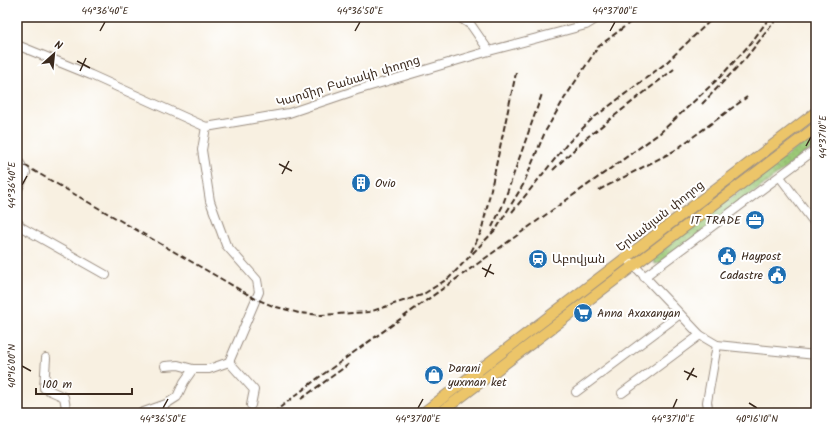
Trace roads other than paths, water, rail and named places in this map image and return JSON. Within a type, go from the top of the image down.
[{"type":"main road","name":"Երևանյան փողոց","points":[[423,413],[816,112]]},
{"type":"main road","name":"Երևանյան փողոց","points":[[440,413],[816,127]]},
{"type":"street","points":[[458,17],[471,25],[489,51]]},
{"type":"street","name":"Կարմիր Բանակի փողոց","points":[[206,127],[290,113],[357,90],[489,51],[586,25],[599,17]]},
{"type":"street","points":[[17,45],[91,75],[206,127],[202,150],[210,201],[226,245],[257,280],[259,292],[229,362],[209,369],[193,369],[178,365],[165,366]]},
{"type":"street","points":[[644,277],[816,149]]},
{"type":"street","points":[[17,159],[26,173],[17,191]]},
{"type":"street","points":[[780,177],[816,226]]},
{"type":"street","points":[[17,221],[21,227],[106,276]]},
{"type":"street","points":[[627,257],[644,277],[700,335],[717,345],[816,355]]},
{"type":"street","points":[[576,392],[680,314]]},
{"type":"street","points":[[622,393],[700,335]]},
{"type":"street","points":[[709,413],[707,402],[717,345]]},
{"type":"street","points":[[46,358],[44,388],[64,397],[67,413]]},
{"type":"street","points":[[229,362],[240,372],[254,390],[251,406]]},
{"type":"street","points":[[141,413],[166,404],[177,397],[184,382],[193,369]]},
{"type":"railway","points":[[17,161],[256,299],[273,306],[299,313],[321,315],[369,312],[422,295],[449,278],[497,228],[523,185],[545,132],[564,99],[598,47],[637,17]]},
{"type":"railway","points":[[512,212],[567,144],[592,119],[666,63],[714,17]]},
{"type":"railway","points":[[273,413],[318,378],[660,133],[721,76],[751,43],[770,17]]},
{"type":"railway","points":[[702,104],[745,59],[778,17]]},
{"type":"railway","points":[[553,170],[585,139],[674,69]]},
{"type":"railway","points":[[471,252],[481,232],[516,73]]},
{"type":"railway","points":[[492,227],[502,207],[542,94]]},
{"type":"railway","points":[[599,190],[674,151],[747,97]]},
{"type":"railway","points":[[301,399],[349,364]]},
{"type":"place","name":"Ovio","points":[[361,183]]},
{"type":"place","name":"IT TRADE","points":[[755,220]]},
{"type":"place","name":"Haypost","points":[[727,256]]},
{"type":"place","name":"Աբովյան","points":[[538,259]]},
{"type":"place","name":"Cadastre","points":[[777,275]]},
{"type":"place","name":"Anna Axaxanyan","points":[[583,313]]},
{"type":"place","name":"Darani yuxman ket","points":[[434,375]]}]
